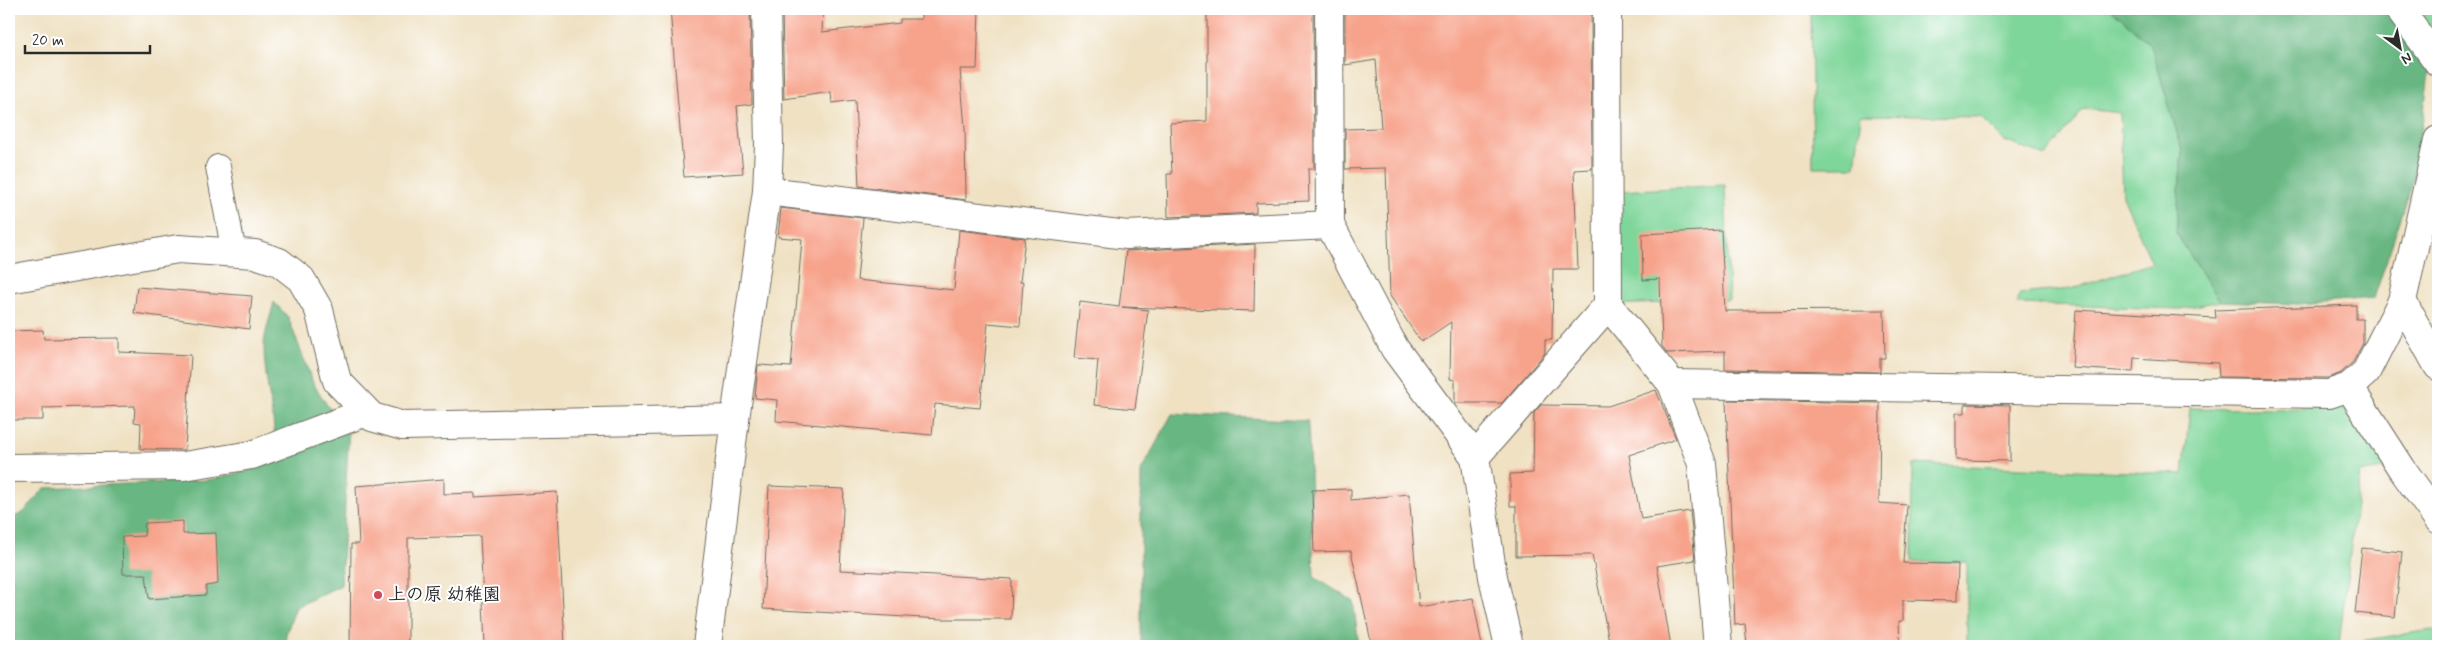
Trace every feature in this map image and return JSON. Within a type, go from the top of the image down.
[{"type":"street","points":[[707,646],[735,419],[767,191],[769,145],[766,9]]},
{"type":"street","points":[[1329,9],[1330,224],[1395,349],[1475,456],[1493,577],[1509,646]]},
{"type":"street","points":[[1607,9],[1608,306],[1672,384],[1702,464],[1718,646]]},
{"type":"street","points":[[2399,9],[2438,62]]},
{"type":"street","points":[[1672,384],[2329,394],[2349,388],[2366,372],[2402,302],[2438,140]]},
{"type":"street","points":[[767,191],[1127,234],[1330,224]]},
{"type":"street","points":[[9,279],[178,249],[255,254],[279,262],[301,279],[319,310],[337,381],[372,417],[403,426],[735,419]]},
{"type":"street","points":[[2402,302],[2438,366]]},
{"type":"street","points":[[1475,456],[1608,306]]},
{"type":"street","points":[[2349,388],[2402,469],[2438,519]]},
{"type":"street","points":[[9,468],[184,466],[252,455],[366,412]]},
{"type":"lane","points":[[218,167],[234,253]]},
{"type":"green space","points":[[1811,9],[2111,9],[2151,45],[2182,150],[2176,233],[2220,301],[2180,309],[2017,304],[2019,294],[2071,289],[2152,263],[2123,197],[2120,113],[2084,109],[2045,156],[2004,141],[1980,117],[1861,115],[1855,167],[1813,167]]},
{"type":"green space","points":[[2111,9],[2387,9],[2430,65],[2416,173],[2374,298],[2297,304],[2220,301],[2176,233],[2182,150],[2151,45]]},
{"type":"green space","points":[[2409,9],[2438,9],[2438,50]]},
{"type":"green space","points":[[1725,185],[1729,300],[1616,305],[1619,191]]},
{"type":"green space","points":[[274,302],[288,317],[313,383],[329,408],[349,424],[341,585],[296,607],[286,634],[288,646],[9,646],[9,520],[24,512],[45,488],[208,480],[248,471],[275,447],[275,435],[264,360],[266,330]]},
{"type":"green space","points":[[2351,403],[2394,467],[2360,473],[2339,644],[2438,629],[2438,646],[1967,646],[1967,562],[1912,562],[1913,464],[2183,474],[2190,408],[2291,408]]},
{"type":"green space","points":[[1172,414],[1308,421],[1314,577],[1353,601],[1359,646],[1141,646],[1141,471]]},
{"type":"building","points":[[670,9],[750,9],[752,104],[737,106],[743,173],[684,177]]},
{"type":"building","points":[[782,9],[823,9],[822,32],[900,23],[900,19],[921,19],[921,9],[979,9],[977,69],[960,69],[965,128],[966,200],[859,186],[855,100],[832,103],[831,92],[784,99]]},
{"type":"building","points":[[1207,9],[1313,9],[1314,169],[1308,169],[1309,201],[1256,203],[1256,213],[1168,217],[1167,174],[1172,174],[1170,123],[1207,121]]},
{"type":"building","points":[[1345,9],[1591,9],[1592,169],[1574,170],[1578,269],[1553,269],[1552,340],[1545,340],[1545,353],[1502,403],[1455,403],[1455,380],[1450,379],[1451,322],[1421,342],[1390,296],[1386,168],[1345,169],[1345,129],[1381,128],[1376,60],[1345,65]]},
{"type":"building","points":[[781,208],[863,218],[857,280],[954,290],[959,230],[1025,238],[1020,282],[1023,282],[1020,326],[988,323],[980,408],[935,404],[932,435],[776,421],[777,400],[755,398],[758,365],[791,367],[802,239],[778,237]]},
{"type":"building","points":[[1721,230],[1725,311],[1884,310],[1885,358],[1880,358],[1880,372],[1725,369],[1725,351],[1667,353],[1662,346],[1660,279],[1643,280],[1642,234]]},
{"type":"building","points":[[1255,244],[1254,311],[1122,307],[1148,310],[1135,409],[1094,405],[1098,360],[1074,358],[1080,302],[1119,307],[1126,251]]},
{"type":"building","points":[[137,287],[252,296],[249,329],[134,313]]},
{"type":"building","points":[[2356,305],[2356,319],[2363,319],[2363,343],[2353,362],[2341,373],[2328,378],[2219,377],[2218,363],[2134,358],[2133,372],[2072,368],[2076,310],[2216,318],[2215,310]]},
{"type":"building","points":[[43,330],[44,339],[119,338],[119,352],[191,355],[185,450],[140,449],[141,423],[134,422],[135,406],[43,408],[43,420],[9,420],[9,331]]},
{"type":"building","points":[[1656,390],[1676,439],[1629,455],[1641,519],[1690,511],[1695,560],[1657,566],[1671,646],[1610,646],[1592,555],[1516,556],[1516,506],[1510,506],[1510,474],[1533,473],[1534,413],[1541,405],[1608,406]]},
{"type":"building","points":[[1726,400],[1880,403],[1879,503],[1907,505],[1903,563],[1958,564],[1957,601],[1903,600],[1903,621],[1899,621],[1900,646],[1747,646],[1745,624],[1735,625]]},
{"type":"building","points":[[1965,404],[2010,405],[2010,461],[1956,460],[1956,413],[1965,413]]},
{"type":"building","points":[[444,479],[444,494],[475,493],[475,497],[557,492],[565,646],[485,646],[480,536],[408,538],[408,646],[350,646],[351,544],[359,544],[356,486]]},
{"type":"building","points":[[769,486],[844,489],[840,570],[1012,579],[1011,619],[942,619],[763,609]]},
{"type":"building","points":[[1351,489],[1351,500],[1409,494],[1419,607],[1473,598],[1482,646],[1372,646],[1351,551],[1314,552],[1312,490]]},
{"type":"building","points":[[183,521],[183,534],[216,533],[218,584],[206,586],[206,595],[149,599],[146,574],[123,574],[122,537],[144,536],[145,523]]},
{"type":"building","points":[[2362,548],[2402,552],[2395,617],[2355,613]]},
{"type":"place","name":"上の原 幼稚園","points":[[378,595]]}]
